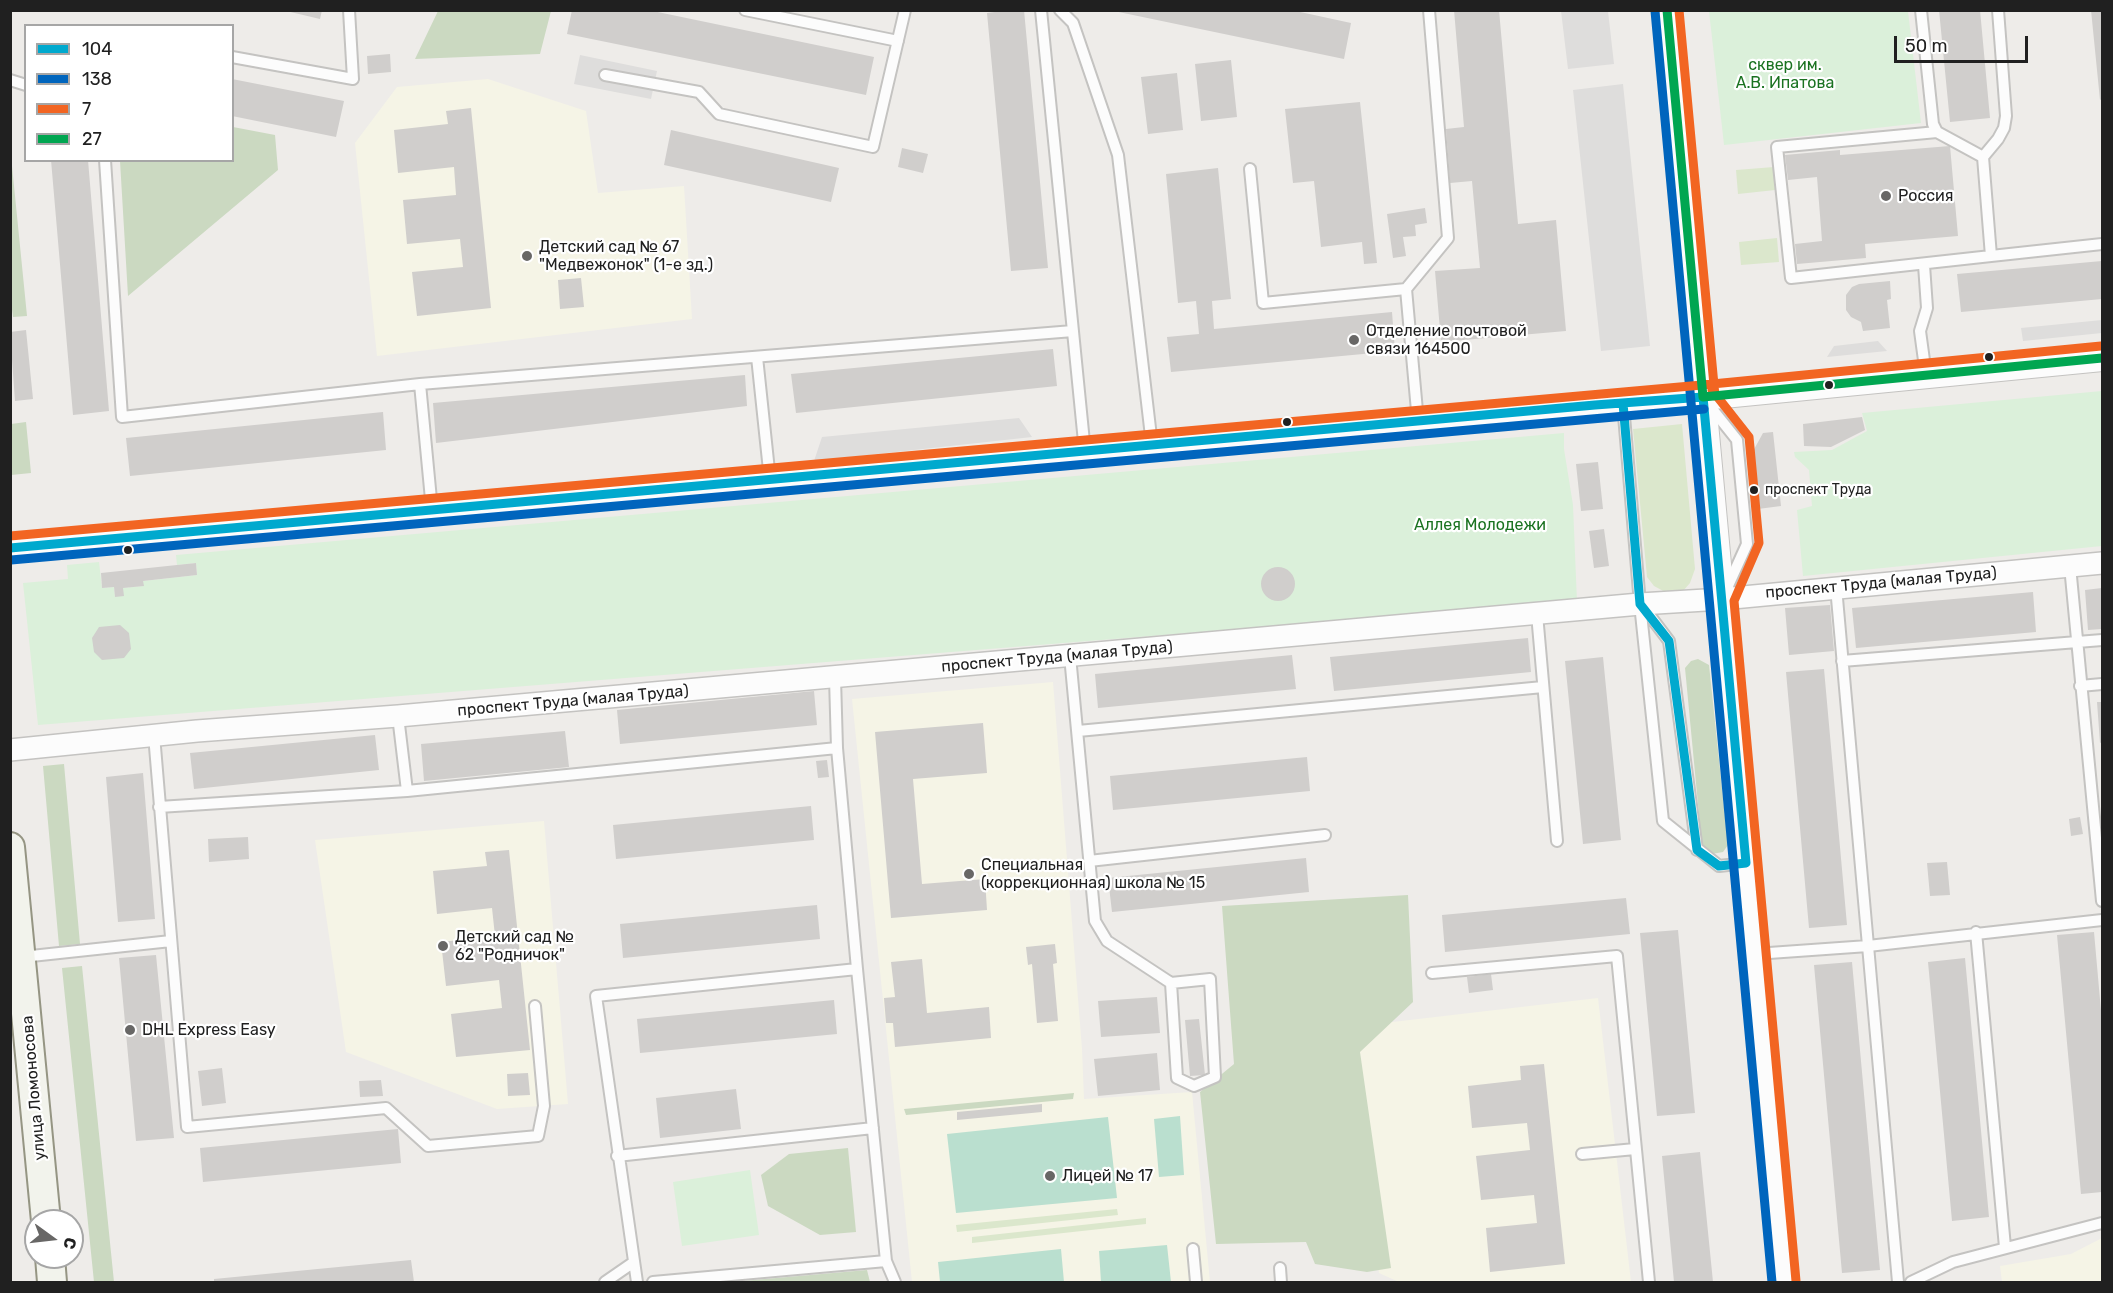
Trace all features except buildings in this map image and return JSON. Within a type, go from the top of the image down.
[{"type":"main road","name":"улица Ломоносова","points":[[10,847],[21,957],[18,1004],[44,1209]]},
{"type":"street","points":[[1667,10],[1784,1282]]},
{"type":"street","points":[[10,548],[1703,397],[2103,358]]},
{"type":"street","name":"проспект Труда (малая Труда)","points":[[10,750],[154,735],[398,716],[1640,604],[1722,599],[2103,562]]},
{"type":"lane","points":[[234,57],[352,79],[349,10]]},
{"type":"lane","points":[[745,10],[898,41]]},
{"type":"lane","points":[[605,75],[699,92],[720,114],[873,147],[905,10]]},
{"type":"lane","points":[[1041,10],[1085,452]]},
{"type":"lane","points":[[1060,10],[1073,23],[1118,155],[1153,446]]},
{"type":"lane","points":[[1418,422],[1406,289],[1448,238],[1429,10]]},
{"type":"lane","points":[[1921,10],[1933,124],[1937,132]]},
{"type":"lane","points":[[1991,256],[1983,157],[1998,139],[2004,128],[2006,116],[1998,10]]},
{"type":"lane","points":[[1983,157],[1937,132],[1778,147],[1791,278],[2103,244]]},
{"type":"lane","points":[[105,162],[122,417],[420,384],[1073,331]]},
{"type":"lane","points":[[1250,169],[1263,303],[1406,289]]},
{"type":"lane","points":[[1924,265],[1927,308],[1920,331],[1926,375]]},
{"type":"lane","points":[[757,357],[770,480]]},
{"type":"lane","points":[[420,384],[432,510]]},
{"type":"lane","points":[[1623,403],[1640,604],[1663,821],[1719,866],[1746,863]]},
{"type":"lane","points":[[2070,566],[2080,686],[2097,806],[2103,901]]},
{"type":"lane","points":[[1836,587],[1898,1282]]},
{"type":"lane","points":[[1640,604],[1669,641],[1697,850]]},
{"type":"lane","points":[[1537,614],[1557,841]]},
{"type":"lane","points":[[1842,661],[2103,640]]},
{"type":"lane","points":[[1070,656],[1095,921],[1107,941],[1171,983],[1210,979],[1215,1077],[1194,1086],[1177,1078],[1171,983]]},
{"type":"lane","points":[[835,678],[837,748],[886,1261],[895,1282]]},
{"type":"lane","points":[[2080,686],[2103,684]]},
{"type":"lane","points":[[1078,731],[1543,687]]},
{"type":"lane","points":[[398,716],[407,790]]},
{"type":"lane","points":[[154,735],[187,1127],[386,1107],[428,1146],[538,1136],[544,1106],[535,1006]]},
{"type":"lane","points":[[159,807],[407,790],[837,748]]},
{"type":"lane","points":[[1089,861],[1325,835]]},
{"type":"lane","points":[[1755,954],[1868,946],[1976,932],[2103,920]]},
{"type":"lane","points":[[1976,932],[2005,1247]]},
{"type":"lane","points":[[21,957],[171,941]]},
{"type":"lane","points":[[1432,973],[1617,956],[1649,1282]]},
{"type":"lane","points":[[637,1282],[596,996],[857,969]]},
{"type":"lane","points":[[617,1155],[873,1128]]},
{"type":"lane","points":[[1582,1154],[1635,1149]]},
{"type":"lane","points":[[1911,1282],[1953,1262],[2103,1223]]},
{"type":"lane","points":[[1193,1249],[1196,1282]]},
{"type":"lane","points":[[653,1282],[886,1261]]},
{"type":"lane","points":[[605,1282],[634,1262]]},
{"type":"lane","points":[[1280,1268],[1281,1282]]},
{"type":"shaded area","points":[[1561,11],[1608,11],[1614,64],[1568,69]]},
{"type":"shaded area","points":[[580,55],[657,71],[651,99],[574,84]]},
{"type":"shaded area","name":"Детский сад № 67 \"Медвежонок\" (1-е зд.)","points":[[488,79],[586,111],[598,193],[684,186],[692,319],[377,356],[355,143],[397,87]]},
{"type":"shaded area","points":[[1623,84],[1650,346],[1601,351],[1573,90]]},
{"type":"shaded area","points":[[2102,320],[2102,333],[2023,341],[2021,328]]},
{"type":"shaded area","points":[[1878,341],[1887,351],[1827,357],[1834,346]]},
{"type":"shaded area","points":[[1019,418],[1032,437],[814,461],[822,437]]},
{"type":"shaded area","points":[[1053,682],[1084,1099],[1192,1092],[1210,1282],[912,1282],[852,699]]},
{"type":"shaded area","name":"Детский сад № 62 \"Родничок\"","points":[[544,821],[568,1104],[497,1109],[346,1052],[315,840]]},
{"type":"shaded area","points":[[1598,998],[1631,1282],[1399,1282],[1379,1273],[1353,1043],[1384,1023]]},
{"type":"shaded area","points":[[2102,1238],[2102,1282],[2002,1282],[2000,1266],[2071,1254]]},
{"type":"green space","points":[[438,10],[551,11],[540,54],[415,59]]},
{"type":"green space","name":"сквер им. А.В. Ипатова","points":[[1709,11],[1908,11],[1921,123],[1724,145]]},
{"type":"green space","points":[[234,127],[275,135],[278,170],[128,296],[120,162],[234,162]]},
{"type":"green space","points":[[10,146],[27,316],[13,317],[10,294]]},
{"type":"green space","points":[[1774,167],[1775,190],[1738,194],[1736,170]]},
{"type":"green space","points":[[1777,238],[1779,262],[1741,265],[1739,242]]},
{"type":"green space","points":[[2102,391],[2102,546],[1803,576],[1797,510],[1812,506],[1809,470],[1795,457],[1794,452],[1832,450],[1867,431],[1862,413]]},
{"type":"green space","points":[[26,422],[31,473],[11,475],[11,424]]},
{"type":"green space","points":[[1682,424],[1695,569],[1690,583],[1683,591],[1667,593],[1654,586],[1647,577],[1633,429]]},
{"type":"green space","name":"Аллея Молодежи","points":[[1564,433],[1564,449],[1573,505],[1577,602],[38,725],[23,583],[68,579],[67,565],[99,562],[102,588],[114,587],[115,597],[123,588],[143,586],[143,581],[197,575],[196,563],[177,565],[176,555]]},
{"type":"green space","points":[[1698,659],[1709,665],[1728,845],[1723,852],[1712,854],[1702,846],[1685,668],[1691,661]]},
{"type":"green space","points":[[64,764],[80,944],[59,946],[43,766]]},
{"type":"green space","points":[[1408,895],[1413,1002],[1360,1052],[1391,1268],[1367,1272],[1315,1264],[1306,1242],[1216,1244],[1200,1092],[1234,1064],[1222,906]]},
{"type":"green space","points":[[82,966],[114,1282],[94,1282],[62,968]]},
{"type":"green space","points":[[1074,1093],[1073,1099],[906,1115],[904,1109]]},
{"type":"green space","points":[[1180,1116],[1184,1175],[1159,1177],[1154,1119]]},
{"type":"green space","points":[[1108,1117],[1117,1198],[956,1213],[947,1134]]},
{"type":"green space","points":[[848,1148],[856,1232],[820,1235],[768,1206],[761,1175],[789,1154]]},
{"type":"green space","points":[[750,1170],[759,1235],[682,1246],[673,1182]]},
{"type":"green space","points":[[1117,1209],[1118,1215],[957,1232],[956,1225]]},
{"type":"green space","points":[[1146,1218],[1146,1224],[972,1243],[972,1237]]},
{"type":"green space","points":[[1167,1245],[1171,1282],[1101,1282],[1099,1251]]},
{"type":"green space","points":[[1061,1249],[1064,1282],[940,1282],[938,1262]]},
{"type":"green space","points":[[867,1270],[870,1282],[731,1282]]},
{"type":"transit line","name":"27","points":[[1667,10],[1703,397],[2102,358]]},
{"type":"transit line","name":"7","points":[[1679,10],[1715,396]]},
{"type":"transit line","name":"138","points":[[1655,11],[1772,1282]]},
{"type":"transit line","name":"7","points":[[10,536],[1702,385],[2101,346]]},
{"type":"transit line","name":"7","points":[[1712,390],[1749,437],[1759,543],[1734,601],[1796,1281]]},
{"type":"transit line","name":"104","points":[[10,548],[1595,405],[1703,397],[1746,863],[1719,866],[1697,850],[1669,641],[1640,604],[1623,403]]},
{"type":"transit line","name":"138","points":[[11,560],[1704,409]]},
{"type":"place","name":"Россия","points":[[1886,196]]},
{"type":"place","name":"Детский сад № 67 \"Медвежонок\" (1-е зд.)","points":[[527,256]]},
{"type":"place","name":"Отделение почтовой связи 164500","points":[[1354,340]]},
{"type":"place","name":"проспект Труда","points":[[1754,490]]},
{"type":"place","name":"Специальная (коррекционная) школа № 15","points":[[969,874]]},
{"type":"place","name":"Детский сад № 62 \"Родничок\"","points":[[443,946]]},
{"type":"place","name":"DHL Express Easy","points":[[130,1030]]},
{"type":"place","name":"Лицей № 17","points":[[1050,1176]]}]
